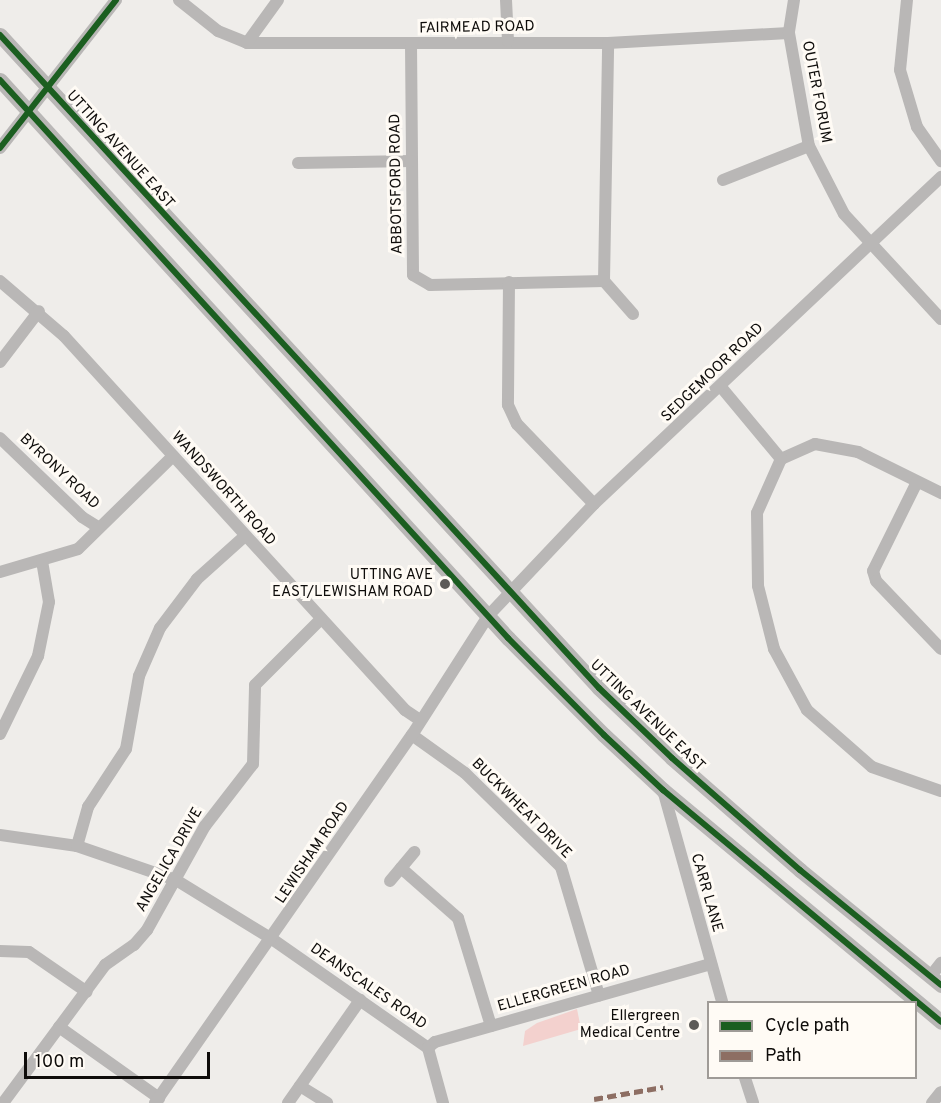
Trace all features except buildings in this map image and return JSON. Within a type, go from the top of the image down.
[{"type":"street","points":[[0,148],[116,0]]},
{"type":"street","name":"FAIRMEAD ROAD","points":[[179,0],[218,31],[247,43],[411,44],[508,41],[608,43],[789,33]]},
{"type":"street","points":[[247,43],[278,0]]},
{"type":"street","points":[[506,0],[508,41]]},
{"type":"street","name":"OUTER FORUM","points":[[794,0],[789,33],[809,146],[844,214],[941,319]]},
{"type":"street","points":[[906,0],[900,70],[917,127],[941,161]]},
{"type":"street","name":"UTTING AVENUE EAST","points":[[0,35],[509,593],[672,758],[936,981]]},
{"type":"street","points":[[608,43],[604,281],[633,314]]},
{"type":"street","name":"ABBOTSFORD ROAD","points":[[411,44],[413,275],[430,285],[604,281]]},
{"type":"street","points":[[0,80],[488,616],[663,790],[916,1001]]},
{"type":"street","points":[[723,180],[809,146]]},
{"type":"street","points":[[298,163],[411,161]]},
{"type":"street","name":"SEDGEMOOR ROAD","points":[[488,616],[594,504],[721,387],[941,177]]},
{"type":"street","name":"WANDSWORTH ROAD","points":[[0,281],[39,311],[405,710],[420,720]]},
{"type":"street","points":[[508,282],[508,405],[517,424],[594,504]]},
{"type":"street","points":[[0,362],[39,311]]},
{"type":"street","points":[[721,387],[781,459]]},
{"type":"street","name":"BYRONY ROAD","points":[[0,438],[98,527]]},
{"type":"street","points":[[941,493],[858,452],[815,444],[781,459],[757,513],[758,586],[774,649],[807,710],[872,767],[941,791]]},
{"type":"street","points":[[0,572],[78,549],[173,456]]},
{"type":"street","points":[[917,482],[873,571],[876,581],[941,649]]},
{"type":"street","points":[[77,846],[88,807],[126,749],[139,676],[160,628],[197,579],[245,536]]},
{"type":"street","points":[[0,734],[38,656],[49,602],[42,561]]},
{"type":"street","name":"LEWISHAM ROAD","points":[[157,1100],[272,939],[412,735],[488,616]]},
{"type":"street","name":"ANGELICA DRIVE","points":[[3,1103],[105,965],[134,945],[147,930],[205,826],[253,764],[257,754],[255,685],[321,619]]},
{"type":"street","name":"BUCKWHEAT DRIVE","points":[[412,735],[465,773],[561,867],[599,994]]},
{"type":"street","name":"CARR LANE","points":[[663,790],[722,1001]]},
{"type":"street","name":"DEANSCALES ROAD","points":[[0,835],[77,846],[176,880],[272,939],[428,1048],[443,1103]]},
{"type":"street","points":[[390,881],[414,852]]},
{"type":"street","points":[[401,868],[458,918],[491,1026]]},
{"type":"street","points":[[0,951],[29,952],[87,992]]},
{"type":"street","points":[[936,981],[941,963]]},
{"type":"street","name":"ELLERGREEN ROAD","points":[[428,1048],[435,1042],[711,964]]},
{"type":"street","points":[[288,1103],[360,1000]]},
{"type":"street","points":[[917,1002],[941,1022]]},
{"type":"street","points":[[59,1027],[157,1100]]},
{"type":"street","points":[[746,1079],[753,1103]]},
{"type":"street","points":[[300,1086],[327,1103]]},
{"type":"street","points":[[932,1103],[941,1092]]},
{"type":"shaded area","points":[[577,1009],[581,1029],[523,1046],[525,1031],[537,1023]]},
{"type":"marked path","points":[[594,1099],[663,1087]]},
{"type":"cycle path","points":[[0,148],[116,0]]},
{"type":"cycle path","points":[[0,35],[599,688],[672,758],[800,870],[941,985]]},
{"type":"cycle path","points":[[0,80],[508,638],[604,735],[663,790],[916,1001]]},
{"type":"cycle path","points":[[917,1002],[941,1022]]},
{"type":"place","name":"UTTING AVE EAST/LEWISHAM ROAD","points":[[445,584]]},
{"type":"place","name":"Ellergreen Medical Centre","points":[[694,1025]]}]
